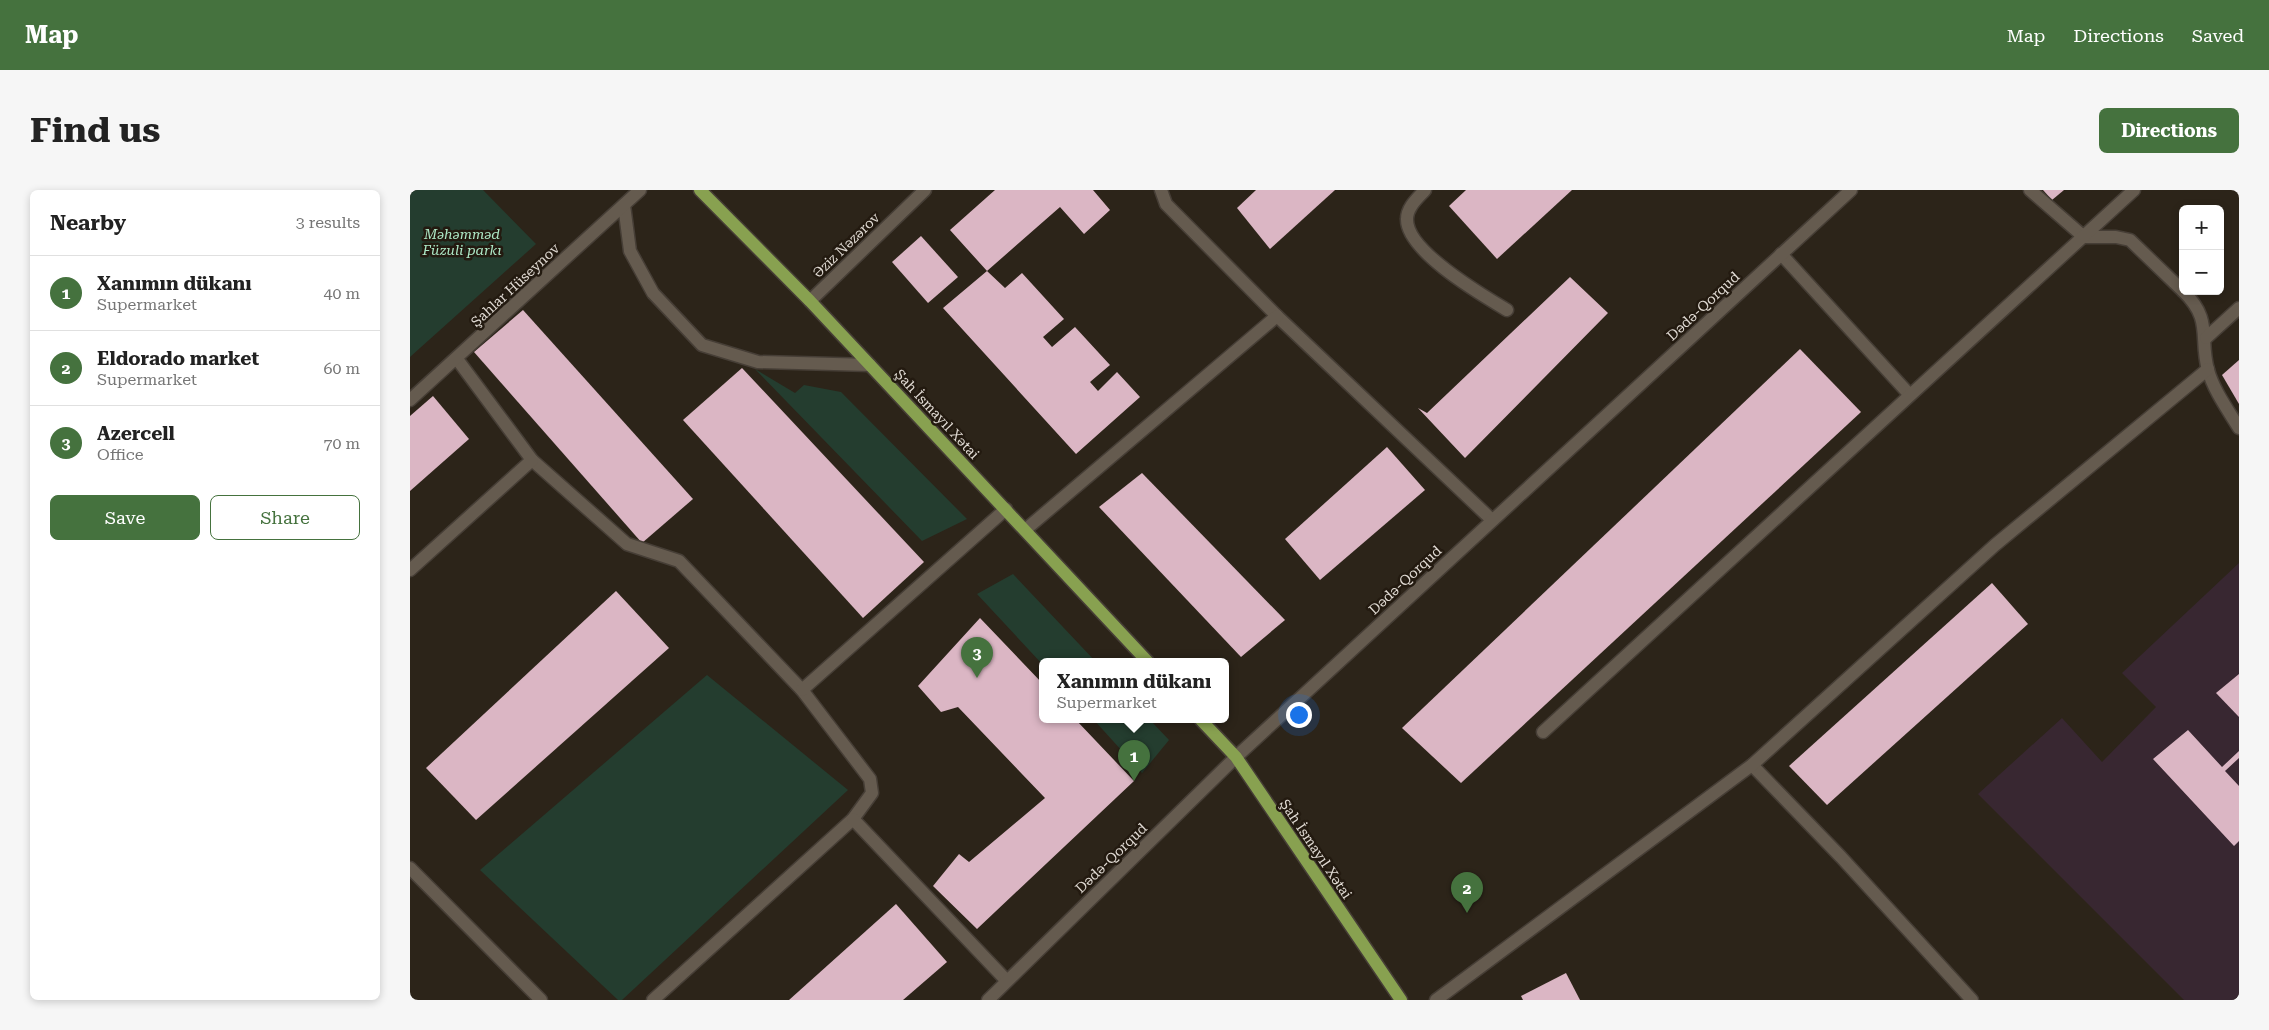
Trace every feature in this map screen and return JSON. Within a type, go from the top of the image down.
[{"type":"main road","name":"Şah İsmayıl Xətai","points":[[700,190],[810,301],[1144,658]]},
{"type":"main road","name":"Şah İsmayıl Xətai","points":[[1204,723],[1236,758],[1401,1000]]},
{"type":"street","name":"Şahlar Hüseynov","points":[[410,400],[640,190]]},
{"type":"street","name":"Əziz Nəzərov","points":[[810,301],[925,190]]},
{"type":"street","points":[[1162,190],[1166,204],[1277,316],[1492,520]]},
{"type":"street","points":[[1425,190],[1411,205],[1407,219],[1410,232],[1432,259],[1507,310]]},
{"type":"street","name":"Dədə-Qorqud","points":[[988,1000],[1006,980],[1236,758],[1851,190]]},
{"type":"street","points":[[2030,190],[2084,238],[2130,240],[2179,287]]},
{"type":"street","points":[[1543,732],[1909,394],[2084,238],[2134,190]]},
{"type":"street","points":[[624,205],[630,251],[653,293],[702,345],[758,362],[870,365]]},
{"type":"street","points":[[1781,254],[1909,394]]},
{"type":"street","points":[[2187,295],[2196,303],[2204,323],[2208,369],[2216,390],[2239,428]]},
{"type":"street","points":[[2206,338],[2239,308]]},
{"type":"street","points":[[1025,530],[1277,316]]},
{"type":"street","points":[[457,359],[532,460],[627,544],[679,561],[802,690],[870,779],[872,793],[853,819],[653,1000]]},
{"type":"street","points":[[1436,1000],[1752,765],[1995,545],[2208,369]]},
{"type":"street","points":[[410,570],[532,460]]},
{"type":"street","points":[[802,690],[1006,509]]},
{"type":"street","points":[[1752,765],[1841,856],[1972,1000]]},
{"type":"street","points":[[853,819],[1006,980]]},
{"type":"street","points":[[410,868],[541,1000]]},
{"type":"shaded area","points":[[2239,563],[2239,1000],[2184,1000],[1978,794],[2062,718],[2102,762],[2156,707],[2122,673]]},
{"type":"green space","name":"Məhəmməd Füzuli parkı","points":[[410,190],[483,190],[536,244],[410,357]]},
{"type":"green space","points":[[755,369],[795,393],[804,385],[841,392],[967,519],[922,541]]},
{"type":"green space","points":[[1013,574],[1092,658],[1039,658],[1039,661],[977,594]]},
{"type":"green space","points":[[707,675],[848,790],[622,1000],[618,1000],[480,870]]},
{"type":"green space","points":[[1097,723],[1153,723],[1169,740],[1142,773]]},
{"type":"building","points":[[995,190],[1093,190],[1110,210],[1084,234],[1060,207],[987,271],[950,230]]},
{"type":"building","points":[[1256,190],[1335,190],[1270,249],[1237,208]]},
{"type":"building","points":[[1466,190],[1572,190],[1497,259],[1449,206]]},
{"type":"building","points":[[2043,190],[2064,190],[2052,200]]},
{"type":"building","points":[[921,236],[958,277],[928,303],[892,262]]},
{"type":"building","points":[[987,271],[1005,288],[1022,273],[1064,319],[1043,337],[1052,347],[1075,327],[1110,365],[1090,382],[1098,391],[1117,372],[1140,397],[1076,454],[943,308]]},
{"type":"building","points":[[1570,277],[1608,313],[1465,458],[1418,408],[1427,413]]},
{"type":"building","points":[[523,310],[693,499],[642,543],[474,352]]},
{"type":"building","points":[[1800,349],[1861,412],[1461,783],[1402,728]]},
{"type":"building","points":[[2239,360],[2239,404],[2222,375]]},
{"type":"building","points":[[742,368],[924,562],[863,618],[683,420]]},
{"type":"building","points":[[433,396],[469,439],[410,491],[410,416]]},
{"type":"building","points":[[1387,447],[1425,490],[1320,580],[1285,539]]},
{"type":"building","points":[[1142,473],[1285,620],[1241,657],[1099,507]]},
{"type":"building","points":[[1992,583],[2028,624],[1827,805],[1789,766]]},
{"type":"building","points":[[616,591],[669,648],[476,820],[426,768]]},
{"type":"building","points":[[980,618],[1039,680],[1039,723],[1079,723],[1134,781],[977,929],[933,886],[959,854],[969,862],[1045,798],[958,707],[941,712],[918,686]]},
{"type":"building","points":[[2239,674],[2239,717],[2216,693]]},
{"type":"building","points":[[2188,730],[2222,767],[2239,751],[2239,758],[2225,771],[2239,786],[2239,841],[2234,846],[2153,759]]},
{"type":"building","points":[[896,904],[947,962],[903,1000],[789,1000]]},
{"type":"building","points":[[1566,973],[1580,1000],[1523,1000],[1521,996]]},
{"type":"place","name":"Azercell","points":[[977,678]]},
{"type":"place","name":"Xanımın dükanı","points":[[1134,781]]},
{"type":"place","name":"Eldorado market","points":[[1467,913]]}]
